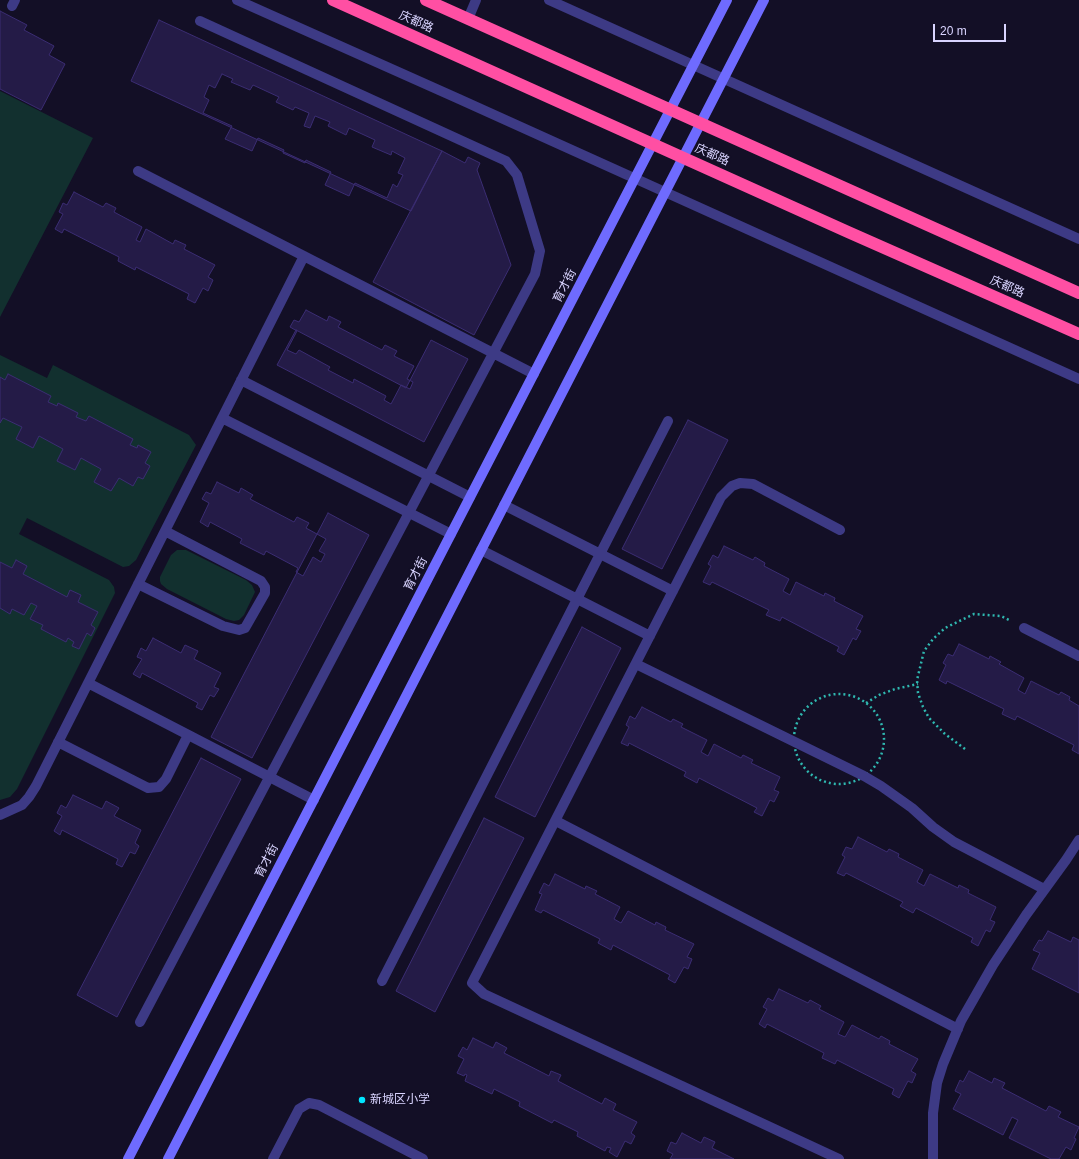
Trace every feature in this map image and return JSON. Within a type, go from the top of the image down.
[{"type":"highway","name":"庆都路","points":[[333,0],[1079,334]]},
{"type":"highway","name":"庆都路","points":[[426,0],[1079,293]]},
{"type":"street","points":[[237,0],[1079,379]]},
{"type":"street","points":[[468,19],[476,0]]},
{"type":"street","points":[[549,0],[1079,239]]},
{"type":"street","name":"育才街","points":[[128,1159],[727,0]]},
{"type":"street","points":[[168,1159],[764,0]]},
{"type":"street","points":[[140,1022],[535,274],[540,250],[517,175],[506,161],[200,21]]},
{"type":"street","points":[[138,171],[534,374]]},
{"type":"street","points":[[0,815],[22,805],[29,796],[58,742],[304,256]]},
{"type":"street","points":[[241,380],[470,497]]},
{"type":"street","points":[[222,418],[451,534]]},
{"type":"street","points":[[382,981],[668,421]]},
{"type":"street","points":[[839,1159],[484,994],[472,983],[721,497],[732,486],[740,483],[754,484],[840,530]]},
{"type":"street","points":[[504,505],[673,591]]},
{"type":"street","points":[[138,584],[223,626],[239,630],[245,628],[265,593],[265,587],[261,581],[165,531]]},
{"type":"street","points":[[481,550],[650,636]]},
{"type":"street","points":[[1024,628],[1079,656]]},
{"type":"street","points":[[636,664],[864,776],[912,808],[933,827],[954,842],[1044,890]]},
{"type":"street","points":[[88,683],[314,800]]},
{"type":"street","points":[[58,742],[148,788],[153,788],[159,787],[166,779],[188,735]]},
{"type":"street","points":[[556,821],[958,1029]]},
{"type":"street","points":[[933,1159],[933,1113],[937,1083],[943,1064],[958,1029],[993,965],[1079,840]]},
{"type":"street","points":[[273,1159],[299,1109],[309,1103],[319,1105],[423,1159]]},
{"type":"path","points":[[965,749],[945,734],[929,718],[923,707],[918,693],[918,684],[920,665],[924,651],[933,639],[945,628],[974,614],[1001,616],[1024,628]]},
{"type":"path","points":[[866,703],[879,695],[895,689],[918,684]]},
{"type":"path","points":[[830,694],[853,696],[866,703],[879,717],[885,739],[879,760],[871,771],[859,779],[846,784],[832,784],[819,779],[807,771],[799,760],[794,742],[794,733],[798,719],[806,708],[817,700],[830,694]]},
{"type":"green space","points":[[0,91],[93,138],[0,317]]},
{"type":"green space","points":[[0,355],[47,378],[53,365],[189,435],[196,445],[136,560],[129,566],[123,567],[27,518],[19,534],[109,580],[114,587],[115,593],[17,789],[10,797],[0,800]]},
{"type":"green space","points":[[177,550],[186,550],[246,580],[252,585],[255,592],[244,615],[239,620],[234,621],[226,619],[167,589],[161,584],[160,577],[171,555]]},
{"type":"building","points":[[0,11],[27,25],[24,30],[54,46],[49,55],[65,64],[41,110],[0,89]]},
{"type":"building","points":[[159,20],[442,151],[411,211],[131,81]]},
{"type":"building","points":[[222,74],[233,79],[231,82],[250,90],[253,85],[279,97],[276,102],[293,110],[295,107],[309,113],[304,126],[310,128],[315,116],[330,122],[328,126],[346,135],[349,128],[375,140],[372,147],[391,155],[392,151],[405,158],[398,173],[403,175],[397,187],[393,184],[387,198],[355,183],[349,196],[325,185],[331,172],[306,160],[305,163],[283,153],[284,150],[258,138],[252,151],[225,139],[232,126],[203,113],[209,100],[204,97],[209,85],[215,88]]},
{"type":"building","points":[[442,151],[465,163],[468,157],[480,163],[477,170],[511,265],[474,335],[373,282]]},
{"type":"building","points":[[74,192],[103,207],[106,203],[116,208],[114,212],[142,227],[136,240],[140,242],[146,229],[173,244],[175,240],[186,245],[184,249],[215,265],[208,277],[213,280],[208,291],[203,288],[195,303],[187,299],[189,294],[136,267],[135,270],[118,261],[119,257],[64,229],[62,233],[55,229],[63,214],[59,212],[63,203],[67,205]]},
{"type":"building","points":[[306,310],[327,321],[329,316],[341,322],[338,327],[382,350],[385,345],[397,351],[394,356],[414,366],[407,379],[413,382],[410,389],[401,385],[391,404],[384,400],[386,396],[354,379],[353,383],[328,370],[330,367],[299,350],[296,354],[287,350],[297,331],[290,327],[294,320],[299,322]]},
{"type":"building","points":[[296,330],[406,388],[431,340],[468,359],[424,442],[277,365]]},
{"type":"building","points":[[8,374],[51,396],[48,402],[57,406],[58,403],[78,413],[76,417],[86,421],[89,416],[133,439],[130,445],[137,448],[138,445],[151,452],[145,463],[150,466],[143,479],[138,477],[133,486],[119,478],[111,491],[94,482],[101,469],[81,458],[75,470],[57,461],[63,449],[39,436],[33,448],[16,439],[22,427],[3,418],[0,423],[0,377],[5,380]]},
{"type":"building","points":[[688,420],[728,440],[662,569],[622,549]]},
{"type":"building","points":[[217,482],[239,493],[241,488],[253,495],[250,499],[294,522],[297,517],[309,523],[306,528],[326,539],[319,551],[325,554],[321,562],[313,557],[303,576],[296,572],[298,568],[266,551],[264,555],[240,543],[242,539],[210,522],[208,527],[200,522],[209,503],[202,499],[206,492],[211,494]]},
{"type":"building","points":[[328,513],[369,535],[252,758],[211,737]]},
{"type":"building","points":[[724,546],[753,560],[755,557],[765,563],[764,566],[789,579],[783,591],[790,595],[796,582],[824,596],[825,593],[835,598],[834,601],[863,616],[856,629],[861,631],[856,640],[853,638],[844,655],[837,651],[839,647],[782,617],[780,621],[766,615],[769,610],[712,582],[710,585],[703,582],[711,566],[708,564],[713,555],[718,558]]},
{"type":"building","points":[[16,560],[27,566],[23,574],[67,597],[70,590],[81,595],[78,602],[98,612],[91,625],[95,628],[91,636],[87,633],[79,649],[72,646],[74,642],[68,638],[66,642],[41,629],[43,625],[30,619],[37,606],[31,603],[24,615],[12,609],[10,614],[0,608],[0,562],[12,568]]},
{"type":"building","points":[[582,627],[621,648],[535,817],[495,797]]},
{"type":"building","points":[[153,638],[181,653],[185,645],[198,651],[194,659],[221,673],[214,687],[219,689],[214,697],[210,695],[202,710],[196,707],[198,703],[142,673],[140,678],[133,674],[142,659],[137,657],[141,648],[146,651]]},
{"type":"building","points":[[959,644],[989,659],[990,656],[1001,662],[999,664],[1024,678],[1018,690],[1025,694],[1031,681],[1059,695],[1061,692],[1070,697],[1069,700],[1079,706],[1079,754],[1072,750],[1074,745],[1017,716],[1015,720],[1002,714],[1004,709],[947,681],[946,684],[939,680],[946,665],[943,663],[948,654],[953,656]]},
{"type":"building","points":[[642,707],[671,722],[673,719],[683,724],[681,727],[707,740],[701,752],[708,756],[714,744],[741,758],[743,755],[753,760],[751,763],[780,777],[774,790],[779,792],[774,802],[770,800],[762,816],[754,812],[757,808],[699,778],[697,783],[684,776],[686,772],[629,743],[628,746],[621,743],[629,727],[626,725],[630,716],[635,719]]},
{"type":"building","points":[[201,758],[241,779],[117,1017],[77,995]]},
{"type":"building","points":[[73,795],[102,809],[106,801],[119,808],[114,816],[141,830],[135,843],[139,846],[135,854],[130,852],[122,867],[116,864],[118,859],[62,830],[60,835],[54,831],[62,816],[57,813],[61,805],[66,808]]},
{"type":"building","points":[[484,818],[524,838],[435,1012],[396,991]]},
{"type":"building","points":[[858,837],[887,852],[889,849],[899,854],[898,857],[923,870],[917,882],[924,886],[930,874],[958,888],[959,885],[969,890],[968,893],[996,907],[990,920],[995,922],[990,932],[986,930],[978,946],[971,942],[973,938],[916,908],[913,913],[900,906],[903,902],[846,873],[844,876],[837,873],[845,857],[842,855],[846,847],[852,849]]},
{"type":"building","points":[[555,874],[585,889],[586,886],[597,891],[595,894],[620,907],[614,919],[621,923],[628,911],[655,925],[656,922],[666,927],[665,930],[694,944],[687,957],[692,959],[688,969],[684,967],[675,983],[668,979],[670,975],[613,945],[611,950],[598,943],[600,939],[543,910],[541,913],[535,910],[542,894],[539,893],[544,883],[549,886]]},
{"type":"building","points":[[1048,931],[1071,942],[1073,937],[1079,940],[1079,993],[1032,969],[1040,953],[1033,950],[1039,940],[1042,941]]},
{"type":"building","points":[[779,989],[808,1003],[810,1000],[821,1006],[819,1009],[844,1022],[838,1034],[845,1037],[852,1025],[879,1039],[881,1036],[890,1041],[889,1044],[918,1059],[911,1071],[916,1074],[912,1083],[908,1081],[899,1098],[892,1094],[894,1089],[837,1060],[835,1064],[822,1058],[824,1053],[767,1024],[765,1028],[759,1024],[767,1009],[763,1007],[768,998],[773,1001]]},
{"type":"building","points":[[473,1038],[493,1048],[496,1042],[507,1048],[504,1053],[549,1076],[551,1071],[561,1075],[558,1081],[602,1104],[605,1098],[616,1104],[613,1110],[637,1122],[631,1133],[635,1136],[631,1144],[625,1141],[617,1157],[609,1152],[611,1148],[607,1147],[605,1151],[577,1136],[578,1132],[554,1120],[552,1123],[519,1106],[520,1102],[494,1089],[492,1094],[465,1081],[467,1075],[465,1074],[464,1076],[457,1073],[464,1059],[458,1056],[463,1047],[467,1050]]},
{"type":"building","points":[[969,1071],[992,1083],[994,1078],[1005,1083],[1002,1088],[1046,1111],[1049,1106],[1061,1112],[1058,1117],[1079,1127],[1071,1150],[1066,1147],[1059,1159],[1051,1159],[1009,1138],[1018,1120],[1012,1117],[1003,1135],[953,1109],[961,1094],[955,1091],[960,1080],[963,1082]]},
{"type":"building","points":[[682,1133],[701,1143],[704,1137],[715,1142],[712,1148],[734,1159],[670,1159],[673,1154],[667,1151],[671,1142],[676,1144]]},
{"type":"place","name":"新城区小学","points":[[362,1100]]}]
